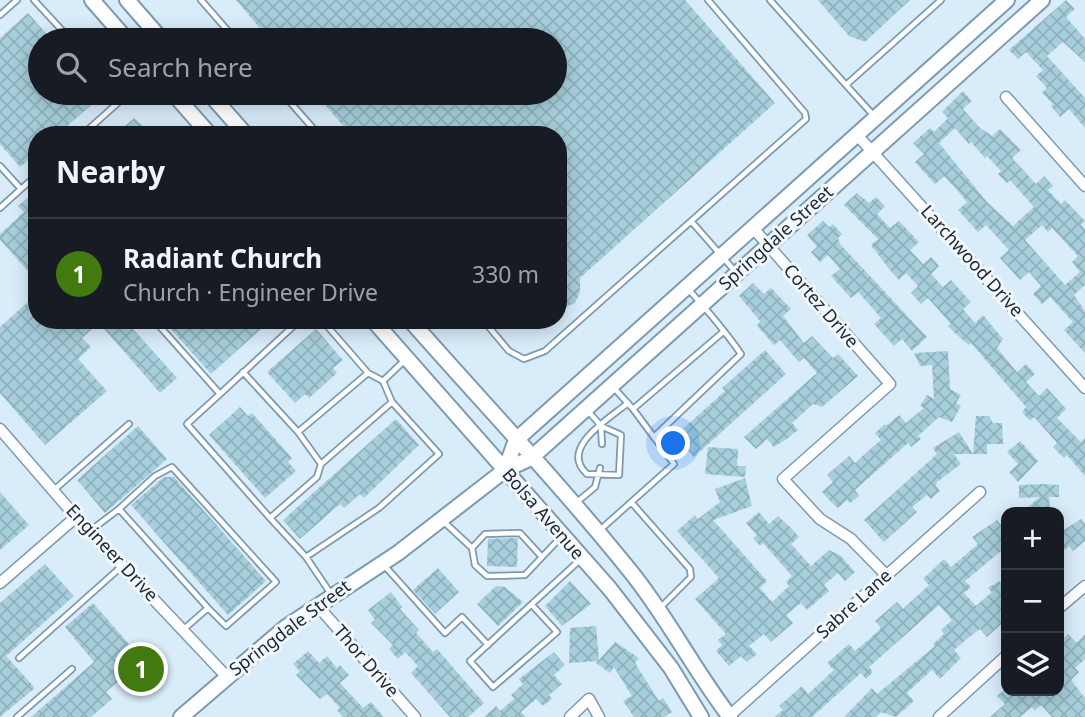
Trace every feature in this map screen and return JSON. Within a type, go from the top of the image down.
[{"type":"main road","points":[[92,0],[116,28]]},
{"type":"main road","points":[[127,0],[152,28]]},
{"type":"main road","name":"Springdale Street","points":[[505,470],[516,440],[1007,0]]},
{"type":"main road","name":"Springdale Street","points":[[181,717],[226,676],[331,594],[383,564],[505,470],[531,458],[1042,0]]},
{"type":"main road","points":[[183,105],[201,126]]},
{"type":"main road","points":[[220,105],[238,126]]},
{"type":"main road","name":"Bolsa Avenue","points":[[381,329],[582,558],[671,668],[701,717]]},
{"type":"main road","name":"Bolsa Avenue","points":[[418,329],[573,505],[659,609],[729,717]]},
{"type":"street","points":[[1006,97],[1085,186]]},
{"type":"street","name":"Larchwood Drive","points":[[858,136],[1085,388]]},
{"type":"street","name":"Cortez Drive","points":[[753,228],[890,384],[783,479],[820,519],[851,539],[886,575]]},
{"type":"street","name":"Engineer Drive","points":[[0,429],[76,517],[226,676]]},
{"type":"street","name":"Sabre Lane","points":[[729,717],[980,492]]},
{"type":"street","points":[[0,583],[76,517]]},
{"type":"street","points":[[1064,604],[1083,591]]},
{"type":"street","name":"Thor Drive","points":[[317,605],[415,717]]},
{"type":"street","points":[[939,717],[1001,661]]},
{"type":"street","points":[[570,717],[590,699],[599,717]]},
{"type":"lane","points":[[0,15],[17,0]]},
{"type":"lane","points":[[34,0],[60,28]]},
{"type":"lane","points":[[201,0],[226,28]]},
{"type":"lane","points":[[491,329],[509,351],[524,359],[545,351],[806,119],[774,75],[708,0]]},
{"type":"lane","points":[[770,0],[876,119]]},
{"type":"lane","points":[[846,85],[941,0]]},
{"type":"lane","points":[[92,126],[116,105]]},
{"type":"lane","points":[[293,105],[311,126]]},
{"type":"lane","points":[[0,166],[21,189]]},
{"type":"lane","points":[[0,208],[28,183]]},
{"type":"lane","points":[[691,221],[737,273]]},
{"type":"lane","points":[[655,436],[741,354],[719,323],[686,287]]},
{"type":"lane","points":[[162,329],[220,394]]},
{"type":"lane","points":[[290,329],[187,424],[306,557],[331,594]]},
{"type":"lane","points":[[306,557],[379,508],[439,454],[392,402],[383,382],[368,373],[330,329]]},
{"type":"lane","points":[[633,409],[723,332]]},
{"type":"lane","points":[[383,382],[407,359]]},
{"type":"lane","points":[[243,372],[298,432],[321,464]]},
{"type":"lane","points":[[298,432],[368,373]]},
{"type":"lane","points":[[597,533],[674,464],[655,436],[611,385]]},
{"type":"lane","points":[[270,518],[317,477],[321,464],[392,402]]},
{"type":"lane","points":[[586,408],[601,426],[621,435],[619,475],[600,471],[587,474],[583,470],[578,452],[582,442],[601,426],[628,403]]},
{"type":"lane","points":[[54,490],[129,424]]},
{"type":"lane","points":[[601,426],[602,444]]},
{"type":"lane","points":[[90,531],[155,476],[172,467],[276,582],[226,626],[119,509]]},
{"type":"lane","points":[[573,505],[595,487],[600,471]]},
{"type":"lane","points":[[632,503],[690,569],[691,576],[659,609]]},
{"type":"lane","points":[[441,520],[472,548],[475,565],[487,576],[525,575],[563,536]]},
{"type":"lane","points":[[472,548],[485,534],[492,531],[520,533],[542,557]]},
{"type":"lane","points":[[532,605],[557,632],[493,687],[470,661],[582,558]]},
{"type":"lane","points":[[383,564],[445,633],[462,617],[488,645]]},
{"type":"lane","points":[[19,658],[122,565]]},
{"type":"lane","points":[[183,630],[208,608]]},
{"type":"lane","points":[[17,717],[72,669]]},
{"type":"building","points":[[236,0],[685,0],[775,103],[580,278],[580,292],[575,303],[567,306],[567,126],[343,126],[325,105],[567,105],[567,28],[260,28]]},
{"type":"building","points":[[818,0],[910,0],[865,42],[849,36]]},
{"type":"building","points":[[1066,0],[1075,9],[1066,17],[1085,39],[1085,62],[1063,42],[1047,56],[1085,98],[1085,128],[1069,109],[1060,117],[1051,106],[1053,104],[1042,93],[1047,88],[1036,76],[1043,70],[1026,52],[1018,59],[1009,50]]},
{"type":"building","points":[[28,13],[41,28],[28,28],[28,105],[91,105],[67,126],[28,126],[28,160],[20,167],[0,144],[0,38]]},
{"type":"building","points":[[963,91],[972,101],[963,109],[980,128],[992,136],[1000,129],[1021,150],[1012,158],[1036,184],[1044,176],[1053,186],[1048,190],[1061,204],[1065,200],[1085,221],[1081,225],[1085,229],[1085,285],[1074,295],[1085,311],[1085,353],[1064,330],[1073,322],[1050,297],[1042,304],[1033,294],[1041,286],[1029,272],[1020,280],[1000,258],[1009,250],[986,225],[978,232],[958,210],[967,202],[957,190],[944,176],[935,184],[915,162],[924,154],[913,143],[930,128],[934,132],[948,118],[942,112]],"holes":[[[955,128],[969,144],[971,142],[985,158],[987,156],[1001,171],[998,174],[1007,183],[1010,180],[1034,207],[1013,226],[987,202],[939,143]],[[1042,225],[1048,232],[1052,228],[1078,256],[1072,262],[1080,272],[1065,285],[1025,240]]]},
{"type":"building","points":[[134,118],[143,126],[125,126]]},
{"type":"building","points":[[857,193],[869,203],[876,197],[885,206],[877,214],[890,228],[899,221],[919,242],[910,250],[923,264],[931,257],[939,266],[931,274],[943,287],[951,280],[971,302],[963,309],[975,323],[983,315],[1003,339],[997,348],[1017,372],[1026,364],[1035,374],[1026,382],[1039,396],[1047,388],[1066,409],[1057,418],[1081,442],[1085,438],[1085,476],[1067,455],[1064,458],[1053,447],[1057,443],[1034,417],[1030,421],[1022,412],[1026,407],[971,343],[969,345],[948,326],[951,324],[928,298],[921,304],[911,293],[918,286],[906,273],[899,280],[889,269],[871,245],[878,239],[844,205]]},
{"type":"building","points":[[28,198],[28,271],[0,240],[0,234],[24,212],[18,206]]},
{"type":"building","points":[[823,221],[829,227],[833,224],[842,234],[838,238],[840,244],[927,337],[912,351],[902,339],[894,346],[874,324],[881,318],[869,304],[858,292],[851,298],[831,276],[840,269],[828,255],[820,262],[811,252],[817,247],[807,235]]},
{"type":"building","points":[[753,283],[764,294],[771,288],[791,309],[783,316],[804,343],[812,336],[833,358],[838,354],[858,376],[822,407],[813,404],[792,423],[798,430],[788,438],[774,447],[767,439],[756,449],[744,437],[817,373],[804,358],[799,362],[780,340],[774,345],[757,326],[760,321],[739,296]]},
{"type":"building","points":[[28,302],[28,329],[92,329],[82,338],[91,347],[78,359],[107,391],[45,445],[0,393],[0,327]]},
{"type":"building","points":[[104,329],[133,329],[177,378],[160,393]]},
{"type":"building","points":[[171,329],[261,329],[211,374]]},
{"type":"building","points":[[316,329],[343,360],[333,368],[337,373],[309,398],[305,394],[295,403],[267,372]]},
{"type":"building","points":[[765,350],[786,374],[694,457],[675,436],[725,391],[722,388]]},
{"type":"building","points":[[948,351],[950,389],[961,395],[956,403],[961,406],[952,422],[939,417],[918,436],[921,439],[911,447],[908,443],[855,490],[859,496],[850,503],[847,500],[838,508],[822,492],[833,482],[827,475],[849,456],[855,463],[881,440],[875,433],[885,424],[886,426],[899,415],[906,423],[924,408],[920,406],[927,395],[934,399],[932,365],[920,366],[914,353]]},
{"type":"building","points":[[240,407],[248,416],[252,413],[292,458],[288,462],[296,471],[265,498],[209,435]]},
{"type":"building","points":[[976,416],[989,416],[993,423],[1002,423],[1003,444],[987,444],[987,454],[973,454]]},
{"type":"building","points":[[396,419],[419,445],[364,498],[360,494],[344,508],[340,504],[300,539],[283,520]]},
{"type":"building","points":[[138,426],[167,459],[105,513],[77,480]]},
{"type":"building","points":[[959,432],[973,454],[954,454],[961,464],[937,482],[936,486],[940,491],[931,499],[927,495],[912,507],[917,512],[884,542],[864,520],[937,454],[933,448]]},
{"type":"building","points":[[1020,441],[1038,461],[1018,482],[1009,472],[1018,464],[1007,452]]},
{"type":"building","points":[[708,447],[738,449],[737,466],[746,466],[745,477],[705,474]]},
{"type":"building","points":[[164,477],[174,477],[266,581],[228,615],[131,505]]},
{"type":"building","points":[[745,478],[752,506],[713,520],[767,581],[760,588],[772,602],[789,586],[786,582],[792,576],[763,543],[760,546],[753,538],[757,535],[746,523],[759,512],[769,524],[778,516],[790,527],[799,537],[791,544],[811,566],[829,550],[840,555],[855,572],[845,581],[838,573],[824,585],[829,591],[807,610],[801,603],[786,615],[793,623],[771,642],[764,634],[749,646],[757,654],[747,662],[741,656],[729,666],[716,651],[722,645],[718,640],[726,634],[695,599],[719,578],[677,531],[695,515],[698,519],[720,502],[715,489]]},
{"type":"building","points":[[1019,485],[1059,485],[1059,497],[1049,497],[1050,507],[1028,507],[1040,497],[1019,498]]},
{"type":"building","points":[[0,492],[29,525],[0,550]]},
{"type":"building","points":[[1081,519],[1085,524],[1085,541],[1073,551],[1069,546],[1064,550],[1064,530]]},
{"type":"building","points":[[997,520],[1001,525],[1001,551],[965,581],[971,587],[964,593],[976,606],[992,592],[988,588],[999,581],[1001,624],[987,637],[980,629],[954,650],[961,658],[940,679],[932,670],[907,693],[914,701],[896,717],[881,712],[876,717],[844,717],[872,688],[877,694],[935,646],[933,644],[944,634],[941,630],[952,620],[939,605],[869,667],[873,672],[866,679],[861,673],[812,717],[774,717],[783,710],[779,706],[802,686],[808,694],[834,670],[827,663],[849,644],[855,651],[881,628],[875,621],[897,602],[903,609],[929,585],[923,579],[944,559],[951,567],[978,544],[972,537]]},
{"type":"building","points":[[518,538],[517,567],[487,566],[488,539]]},
{"type":"building","points":[[45,564],[74,596],[6,656],[35,688],[0,717],[0,603]]},
{"type":"building","points":[[438,568],[459,592],[435,614],[413,590]]},
{"type":"building","points":[[570,581],[591,604],[562,626],[545,606]]},
{"type":"building","points":[[496,586],[505,587],[523,602],[498,626],[477,604]]},
{"type":"building","points":[[391,592],[402,607],[400,609],[419,630],[416,633],[433,652],[437,649],[484,703],[468,717],[450,717],[411,673],[418,666],[405,652],[398,659],[389,649],[393,645],[371,623],[375,620],[368,610]]},
{"type":"building","points":[[93,603],[143,660],[106,692],[112,699],[91,717],[31,717],[94,662],[65,627]]},
{"type":"building","points":[[596,626],[599,660],[615,642],[639,658],[635,663],[659,701],[663,698],[672,712],[665,717],[634,717],[623,701],[632,696],[614,667],[610,673],[596,663],[598,661],[569,663],[570,628]]},
{"type":"building","points":[[1068,634],[1076,643],[1085,634],[1085,659],[1075,668],[1079,672],[1071,680],[1085,698],[1085,717],[1052,717],[1041,705],[1035,710],[1032,707],[1020,717],[990,717],[1005,704],[997,696],[1001,693],[1001,696],[1064,696],[1064,638]]},
{"type":"building","points":[[308,651],[319,663],[327,656],[337,668],[340,665],[349,675],[340,683],[363,708],[371,702],[384,717],[343,717],[337,710],[340,708],[327,694],[320,699],[296,675],[300,671],[293,664]]},
{"type":"building","points":[[554,652],[565,665],[554,675],[562,684],[549,695],[552,699],[543,706],[536,699],[521,712],[526,717],[484,717],[496,706],[500,711],[514,699],[511,695],[523,684],[519,679]]},
{"type":"place","name":"Radiant Church","points":[[141,669]]}]
